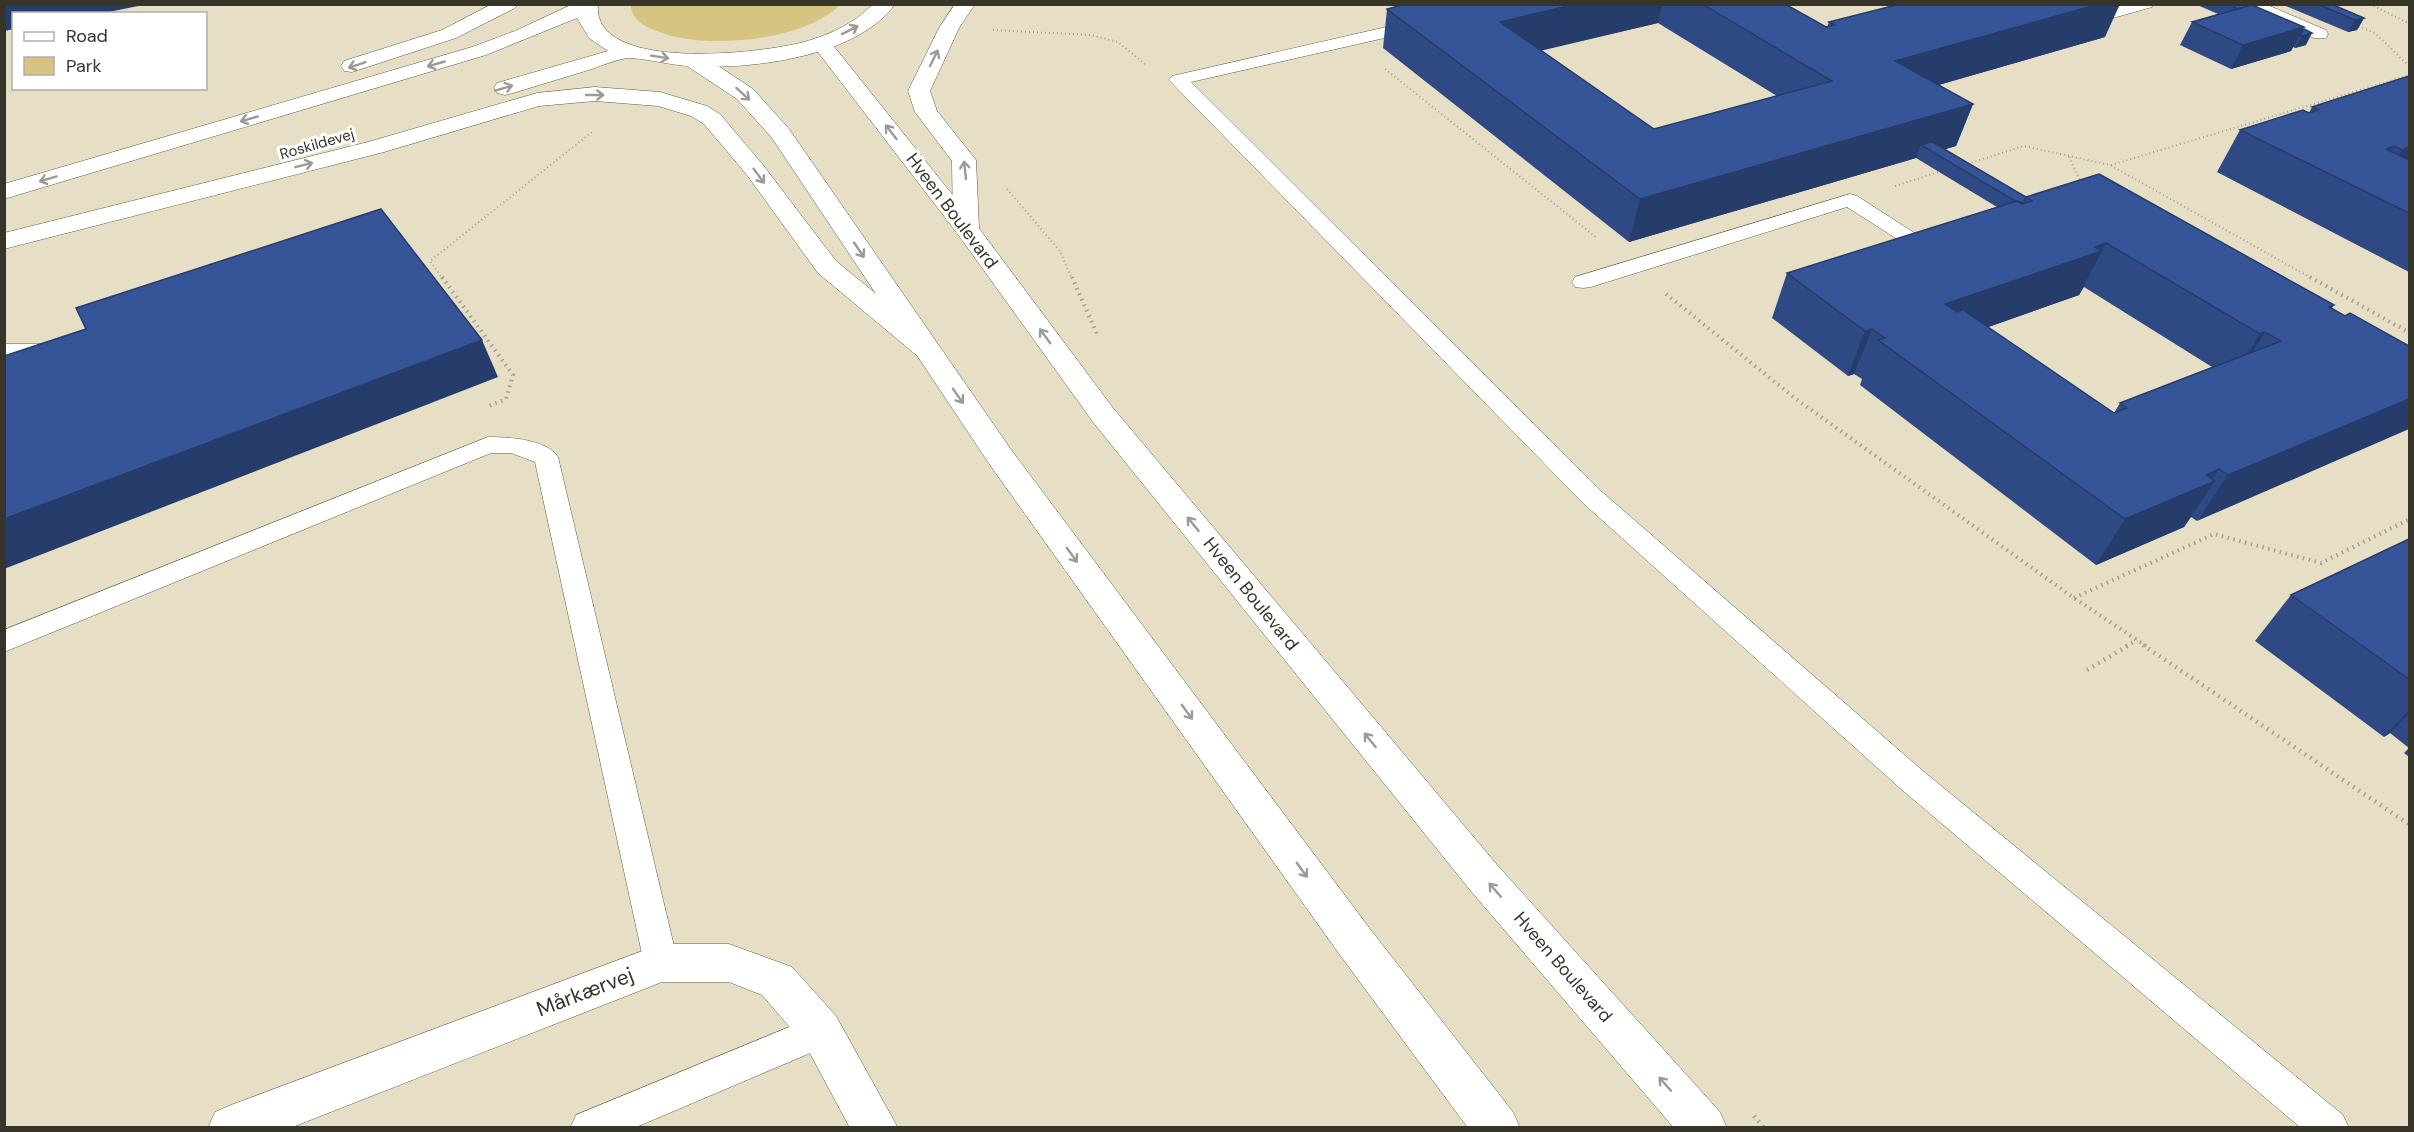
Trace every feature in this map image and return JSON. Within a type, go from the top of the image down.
[{"type":"main road","points":[[91,166],[157,131],[449,34],[508,4]]},
{"type":"main road","points":[[4,192],[478,51],[522,35],[588,5],[587,18],[594,31],[608,42],[629,51],[659,58],[695,61],[760,57],[820,43],[859,26],[885,4]]},
{"type":"main road","points":[[964,4],[949,28],[919,91],[926,112],[964,160],[966,228]]},
{"type":"main road","name":"Hveen Boulevard","points":[[820,43],[966,228],[1103,415],[1484,878],[1704,1128]]},
{"type":"main road","name":"Roskildevej","points":[[4,233],[341,137],[629,51]]},
{"type":"main road","points":[[695,61],[745,94],[781,134],[1001,458],[1355,942],[1497,1128]]},
{"type":"main road","points":[[4,241],[376,147],[537,100],[595,94],[631,96],[681,104],[712,119],[755,170],[827,267],[925,348]]},
{"type":"main road","name":"Mårkærvej","points":[[231,1128],[661,963],[729,963],[777,981],[821,1031],[875,1128]]},
{"type":"lane","points":[[2077,23],[2146,4]]},
{"type":"lane","points":[[2250,4],[2320,34]]},
{"type":"lane","points":[[1178,80],[1408,27],[1437,12]]},
{"type":"lane","points":[[1178,80],[1592,498],[1912,780],[2330,1128]]},
{"type":"lane","points":[[1583,282],[1850,200],[1939,257]]},
{"type":"lane","points":[[4,351],[68,352]]},
{"type":"lane","points":[[4,642],[488,445],[514,445],[546,457],[661,963]]},
{"type":"lane","points":[[589,1128],[821,1031]]},
{"type":"path","points":[[2370,4],[2409,24]]},
{"type":"path","points":[[2346,21],[2375,33],[2409,67]]},
{"type":"path","points":[[989,30],[1091,35],[1118,42],[1140,62],[1178,80]]},
{"type":"path","points":[[1349,40],[1796,399],[2074,598],[2409,825]]},
{"type":"path","points":[[2110,165],[2243,128],[2409,75]]},
{"type":"path","points":[[485,408],[506,399],[513,375],[430,261],[579,145],[631,96]]},
{"type":"path","points":[[1959,166],[2024,146],[2110,165],[2409,333]]},
{"type":"path","points":[[2069,156],[2082,185]]},
{"type":"path","points":[[1850,200],[1948,170]]},
{"type":"path","points":[[1001,182],[1060,251],[1100,340]]},
{"type":"path","points":[[2074,598],[2214,534],[2321,563],[2409,519]]},
{"type":"path","points":[[2086,670],[2137,640]]},
{"type":"path","points":[[1748,1110],[1764,1128]]},
{"type":"green space","points":[[631,4],[840,5],[823,18],[777,35],[723,41],[697,40],[654,30],[638,21],[633,14]]},
{"type":"building","points":[[1405,4],[1576,4],[1500,22],[1654,129],[1832,81],[1702,4],[1785,4],[1826,27],[1835,25],[1829,22],[1900,4],[2099,4],[1895,61],[1973,104],[1640,199],[1387,9]]},
{"type":"building","points":[[2228,4],[2246,4],[2249,6],[2238,9]]},
{"type":"building","points":[[2317,4],[2331,4],[2364,18],[2355,20]]},
{"type":"building","points":[[2252,5],[2304,27],[2243,45],[2192,22]]},
{"type":"building","points":[[2304,29],[2312,33],[2300,35]]},
{"type":"building","points":[[2409,76],[2409,147],[2402,150],[2394,146],[2386,149],[2409,160],[2409,213],[2240,130],[2303,110],[2309,113],[2318,110],[2312,107]]},
{"type":"building","points":[[1932,142],[2026,197],[2023,203],[2015,201],[1921,145]]},
{"type":"building","points":[[2099,174],[2334,305],[2329,307],[2345,316],[2350,313],[2409,346],[2409,399],[2228,475],[2219,469],[2206,475],[2215,481],[2125,519],[1878,340],[1885,338],[1872,329],[1865,331],[1787,273],[2017,201],[2022,204],[2032,201],[2026,197]],"holes":[[[2106,243],[2260,334],[2265,332],[2281,341],[2120,403],[2127,408],[2114,413],[1963,310],[1957,312],[1945,304],[2102,251],[2095,247]]]},
{"type":"building","points":[[381,209],[482,340],[4,519],[4,356],[86,329],[76,308]]},
{"type":"building","points":[[2409,539],[2409,679],[2291,595]]}]
